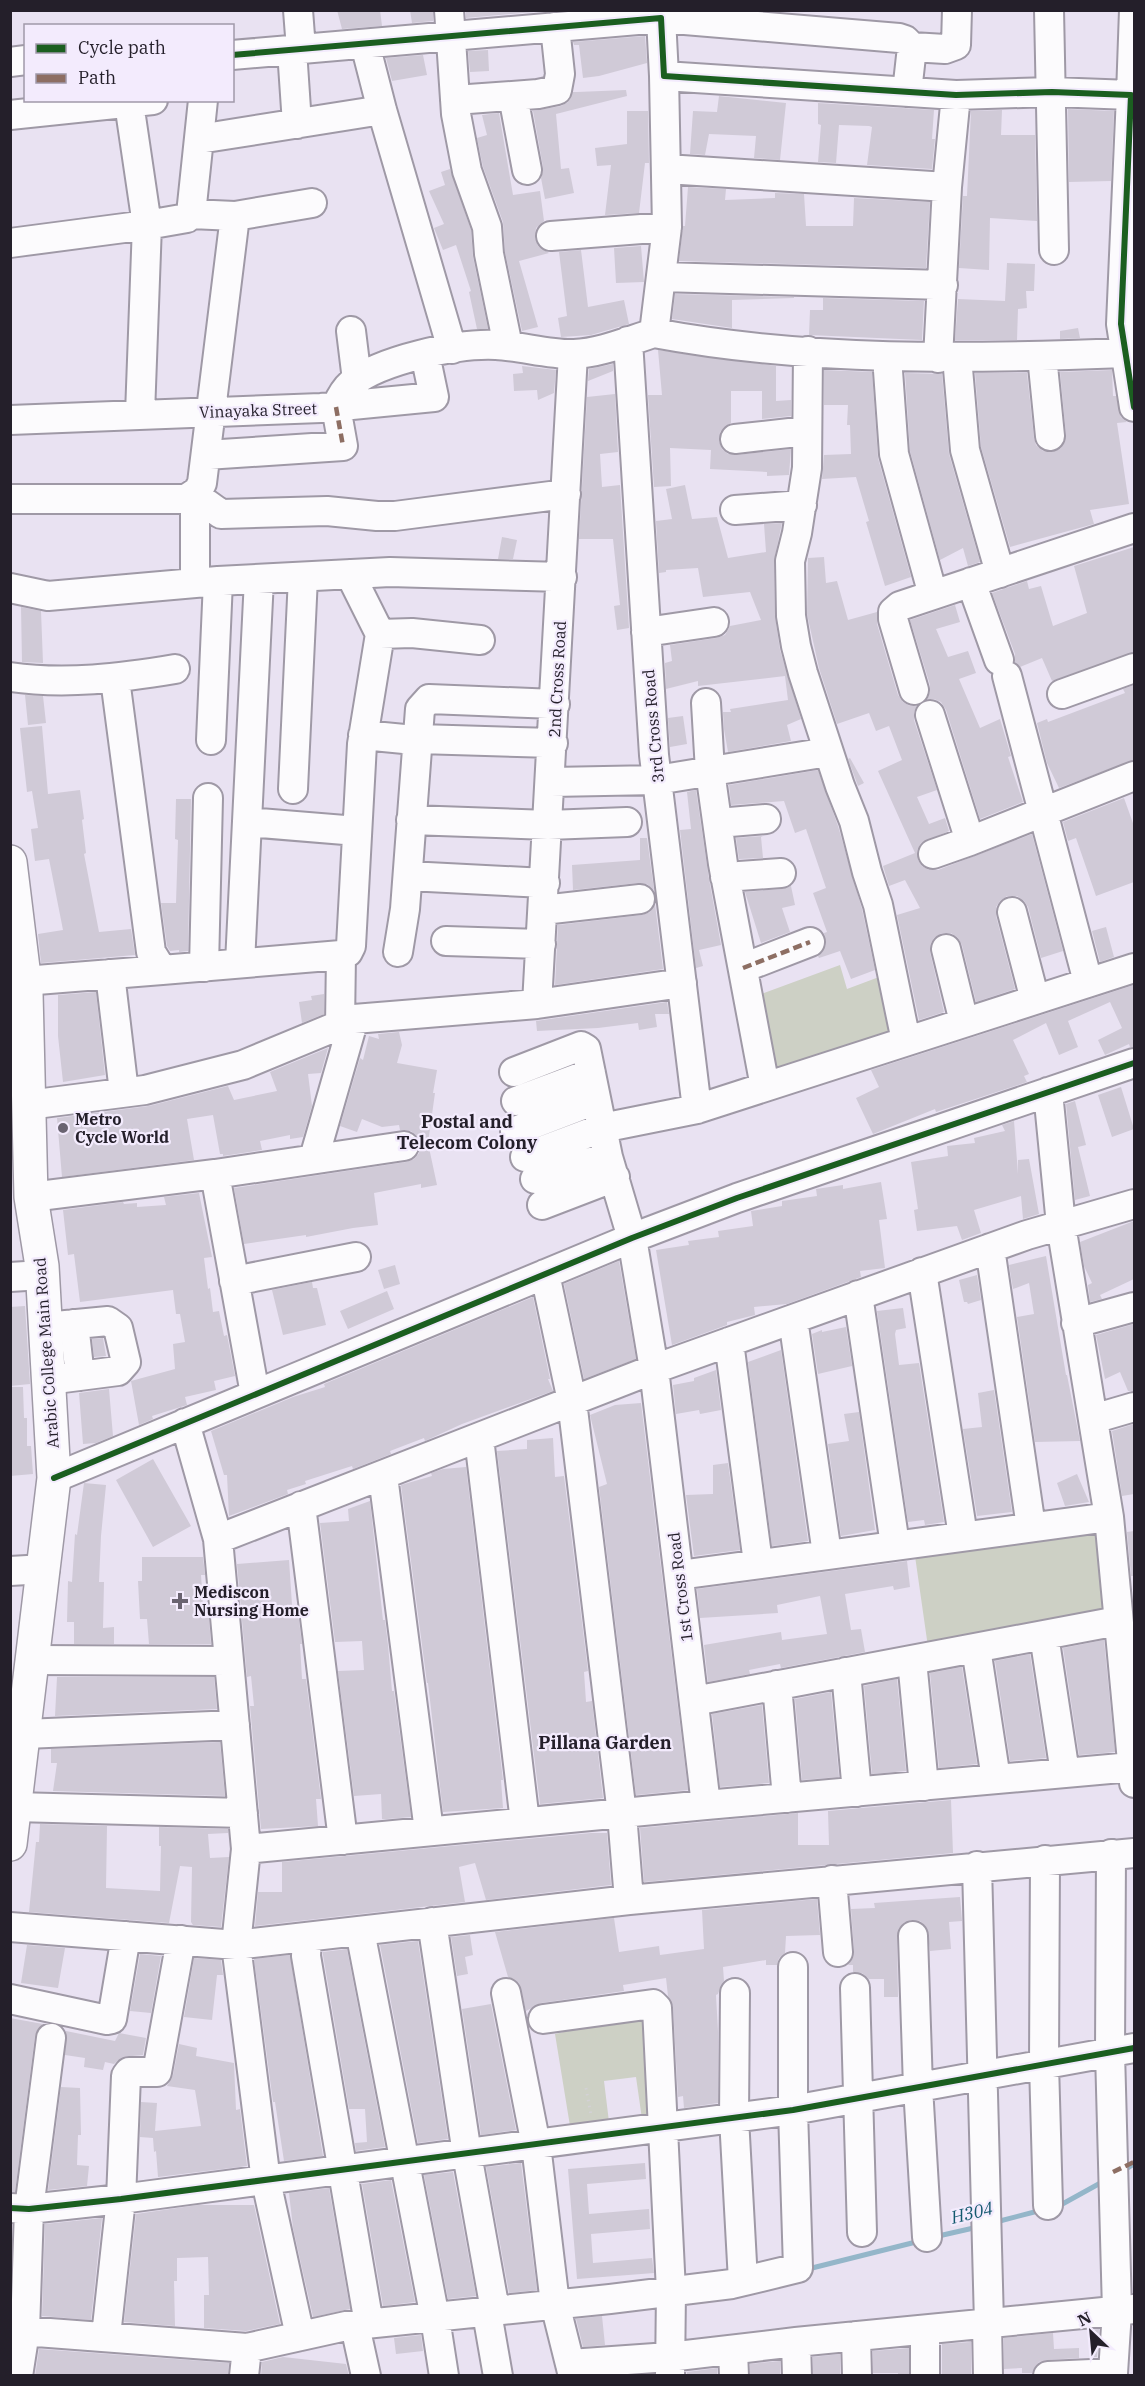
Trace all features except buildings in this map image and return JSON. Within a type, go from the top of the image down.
[{"type":"main road","name":"Arabic College Main Road","points":[[10,862],[20,990],[22,1120],[31,1197],[26,1276],[60,1325],[48,1380],[54,1478],[45,1569],[10,1844]]},
{"type":"street","points":[[297,124],[298,10]]},
{"type":"street","points":[[234,56],[365,44],[450,23],[555,27],[661,14],[899,38],[912,47],[945,49],[956,45],[957,10]]},
{"type":"street","points":[[1049,10],[1054,250]]},
{"type":"street","points":[[1134,10],[1121,324],[1130,352],[1134,407]]},
{"type":"street","name":"3rd Cross Road","points":[[661,14],[667,227],[661,277],[641,337],[646,632],[657,780],[697,1109]]},
{"type":"street","points":[[450,23],[455,100],[467,171],[487,227],[489,254],[508,346]]},
{"type":"street","points":[[455,100],[557,90],[560,74],[555,27]]},
{"type":"street","points":[[365,44],[452,349]]},
{"type":"street","points":[[907,92],[912,47]]},
{"type":"street","points":[[664,76],[956,95],[1052,92],[1131,95]]},
{"type":"street","points":[[956,95],[947,187],[943,285],[947,357],[965,450],[1000,573]]},
{"type":"street","points":[[513,96],[527,170]]},
{"type":"street","points":[[10,115],[141,102],[147,225],[140,414]]},
{"type":"street","points":[[191,214],[203,102]]},
{"type":"street","points":[[199,139],[382,110]]},
{"type":"street","points":[[666,169],[947,187]]},
{"type":"street","points":[[10,243],[182,220],[191,214],[235,216],[312,203]]},
{"type":"street","points":[[211,740],[206,582],[191,500],[202,483],[235,216]]},
{"type":"street","points":[[550,236],[667,227]]},
{"type":"street","points":[[661,277],[943,285]]},
{"type":"street","points":[[351,331],[357,380]]},
{"type":"street","points":[[641,337],[888,357],[1042,356],[1130,352]]},
{"type":"street","name":"Vinayaka Street","points":[[10,420],[336,407],[341,395],[357,380],[388,364],[425,354],[494,345],[573,354],[608,348],[641,337]]},
{"type":"street","points":[[808,351],[807,468],[790,561],[791,616],[796,646],[828,752],[854,821],[878,905],[906,1041]]},
{"type":"street","points":[[206,455],[343,446],[336,407],[434,397],[425,354]]},
{"type":"street","name":"2nd Cross Road","points":[[537,1004],[573,354]]},
{"type":"street","points":[[1042,356],[1050,436]]},
{"type":"street","points":[[888,357],[894,454],[933,595]]},
{"type":"street","points":[[735,439],[807,431]]},
{"type":"street","points":[[10,500],[191,500],[207,504],[221,514],[327,511],[377,516],[566,494]]},
{"type":"street","points":[[735,510],[802,505]]},
{"type":"street","points":[[914,690],[892,619],[893,612],[900,606],[1134,528]]},
{"type":"street","points":[[10,588],[48,596],[206,582],[390,572],[562,577]]},
{"type":"street","points":[[20,990],[110,974],[341,955],[348,952],[351,946],[363,735],[380,634],[350,574]]},
{"type":"street","points":[[293,789],[303,577]]},
{"type":"street","points":[[240,963],[259,579]]},
{"type":"street","points":[[971,582],[1003,668],[1045,812],[1088,982]]},
{"type":"street","points":[[646,632],[714,622]]},
{"type":"street","points":[[380,634],[412,633],[480,640]]},
{"type":"street","points":[[1062,694],[1134,668]]},
{"type":"street","points":[[10,677],[36,681],[115,679],[175,669]]},
{"type":"street","points":[[115,679],[151,952],[162,970]]},
{"type":"street","points":[[398,952],[408,876],[420,709],[429,699],[555,704]]},
{"type":"street","points":[[706,703],[710,771],[725,877],[765,1087]]},
{"type":"street","points":[[930,715],[970,841]]},
{"type":"street","points":[[363,735],[419,742],[553,742]]},
{"type":"street","points":[[551,782],[657,780],[828,752]]},
{"type":"street","points":[[933,854],[1045,812],[1133,783]]},
{"type":"street","points":[[204,967],[208,798]]},
{"type":"street","points":[[411,819],[548,825],[627,822]]},
{"type":"street","points":[[717,823],[766,819]]},
{"type":"street","points":[[247,822],[357,831]]},
{"type":"street","points":[[725,877],[782,873]]},
{"type":"street","points":[[408,876],[544,897],[640,899]]},
{"type":"street","points":[[1012,912],[1035,1000]]},
{"type":"street","points":[[446,941],[541,944]]},
{"type":"street","points":[[742,968],[810,942]]},
{"type":"street","points":[[946,949],[964,1022]]},
{"type":"street","points":[[314,1158],[347,1022],[341,955]]},
{"type":"street","points":[[529,1168],[602,1128],[697,1109],[1134,968]]},
{"type":"street","points":[[110,974],[124,1092]]},
{"type":"street","points":[[22,1120],[124,1092],[145,1090],[243,1065],[347,1022],[537,1004],[682,983]]},
{"type":"street","name":"1st Cross Road","points":[[514,1072],[581,1046],[586,1049],[602,1128],[632,1238],[654,1369],[706,1805]]},
{"type":"street","points":[[54,1478],[632,1238],[748,1194],[1134,1064]]},
{"type":"street","points":[[516,1101],[591,1073]]},
{"type":"street","points":[[246,1850],[1065,1773],[1133,1775],[1125,1636],[1109,1517],[1061,1225],[1047,1092]]},
{"type":"street","points":[[529,1168],[596,1100]]},
{"type":"street","points":[[31,1197],[215,1174],[404,1146]]},
{"type":"street","points":[[529,1168],[612,1167]]},
{"type":"street","points":[[215,1174],[255,1394]]},
{"type":"street","points":[[218,1539],[654,1369],[990,1248],[1134,1204]]},
{"type":"street","points":[[990,1248],[1031,1527]]},
{"type":"street","points":[[234,1281],[356,1257]]},
{"type":"street","points":[[921,1272],[963,1536]]},
{"type":"street","points":[[545,1274],[572,1401],[622,1814],[629,1900]]},
{"type":"street","points":[[858,1295],[895,1545]]},
{"type":"street","points":[[1076,1323],[1134,1307]]},
{"type":"street","points":[[793,1319],[826,1554]]},
{"type":"street","points":[[48,1380],[80,1376],[118,1371],[126,1362],[118,1328],[108,1321],[60,1325],[80,1376]]},
{"type":"street","points":[[729,1342],[758,1563]]},
{"type":"street","points":[[1093,1419],[1134,1407]]},
{"type":"street","points":[[185,1423],[218,1539],[246,1850],[236,1945],[266,2181],[300,2336]]},
{"type":"street","points":[[479,1438],[525,1822]]},
{"type":"street","points":[[383,1476],[429,1831]]},
{"type":"street","points":[[302,1506],[344,1840]]},
{"type":"street","points":[[679,1575],[1109,1517]]},
{"type":"street","points":[[10,1571],[45,1569]]},
{"type":"street","points":[[694,1701],[1044,1635],[1125,1636]]},
{"type":"street","points":[[1044,1635],[1065,1773]]},
{"type":"street","points":[[976,1648],[996,1779]]},
{"type":"street","points":[[34,1660],[229,1661]]},
{"type":"street","points":[[912,1660],[924,1786]]},
{"type":"street","points":[[846,1672],[857,1792]]},
{"type":"street","points":[[777,1684],[787,1798]]},
{"type":"street","points":[[25,1734],[235,1725]]},
{"type":"street","points":[[15,1807],[243,1812]]},
{"type":"street","points":[[10,1927],[236,1945],[629,1900],[1123,1853],[1119,2171],[1126,2310],[1113,2374],[1048,2376]]},
{"type":"street","points":[[1045,1860],[1044,2064],[1048,2205]]},
{"type":"street","points":[[977,1866],[988,2376]]},
{"type":"street","points":[[832,1880],[838,1952]]},
{"type":"street","points":[[432,1922],[491,2311],[498,2376]]},
{"type":"street","points":[[360,1931],[435,2318],[444,2376]]},
{"type":"street","points":[[10,1999],[107,2020],[112,2019],[126,1936]]},
{"type":"street","points":[[914,1936],[918,2087],[927,2237]]},
{"type":"street","points":[[307,1937],[306,1956],[342,2171],[362,2325],[366,2376]]},
{"type":"street","points":[[106,2336],[121,2199],[126,2076],[129,2072],[157,2072],[181,1940]]},
{"type":"street","points":[[18,2330],[106,2336],[246,2362],[300,2336],[362,2325],[671,2291],[744,2281],[798,2268],[793,2110],[793,1967]]},
{"type":"street","points":[[855,1988],[862,2232]]},
{"type":"street","points":[[506,1993],[536,2145],[555,2304],[572,2370],[733,2362],[796,2342],[1126,2310]]},
{"type":"street","points":[[735,1993],[734,2118],[744,2281]]},
{"type":"street","points":[[543,2019],[655,2004],[657,2008],[671,2291],[669,2366]]},
{"type":"street","points":[[18,2376],[20,2209],[51,2038]]},
{"type":"street","points":[[20,2209],[266,2181],[793,2110],[1122,2050]]},
{"type":"street","points":[[924,2330],[925,2376]]},
{"type":"street","points":[[856,2336],[857,2376]]},
{"type":"street","points":[[796,2342],[797,2376]]},
{"type":"shaded area","points":[[840,965],[847,989],[887,974],[897,1033],[770,1075],[756,996]]},
{"type":"shaded area","points":[[1095,1522],[1110,1621],[928,1647],[914,1549]]},
{"type":"shaded area","points":[[648,2013],[657,2117],[642,2119],[636,2077],[604,2081],[609,2122],[570,2126],[555,2034]]},
{"type":"waterway","name":"H304","points":[[1123,2171],[1134,2164]]},
{"type":"waterway","name":"H304","points":[[1057,2207],[1104,2181]]},
{"type":"waterway","name":"H304","points":[[996,2222],[1042,2210]]},
{"type":"waterway","name":"H304","points":[[934,2237],[978,2227]]},
{"type":"waterway","name":"H304","points":[[808,2269],[920,2241]]},
{"type":"marked path","points":[[336,407],[343,446]]},
{"type":"marked path","points":[[743,968],[810,942]]},
{"type":"marked path","points":[[1113,2172],[1134,2162]]},
{"type":"cycle path","points":[[234,55],[661,18],[664,76],[956,95],[1052,92],[1131,95],[1121,324],[1134,407]]},
{"type":"cycle path","points":[[54,1478],[632,1238],[737,1198],[1134,1063]]},
{"type":"cycle path","points":[[10,2208],[29,2209],[121,2199],[793,2110],[1134,2048]]},
{"type":"place","name":"Metro Cycle World","points":[[63,1128]]},
{"type":"place","name":"Mediscon Nursing Home","points":[[180,1601]]},
{"type":"district","name":"Postal and Telecom Colony","points":[[467,1132]]},
{"type":"district","name":"Pillana Garden","points":[[605,1743]]}]
